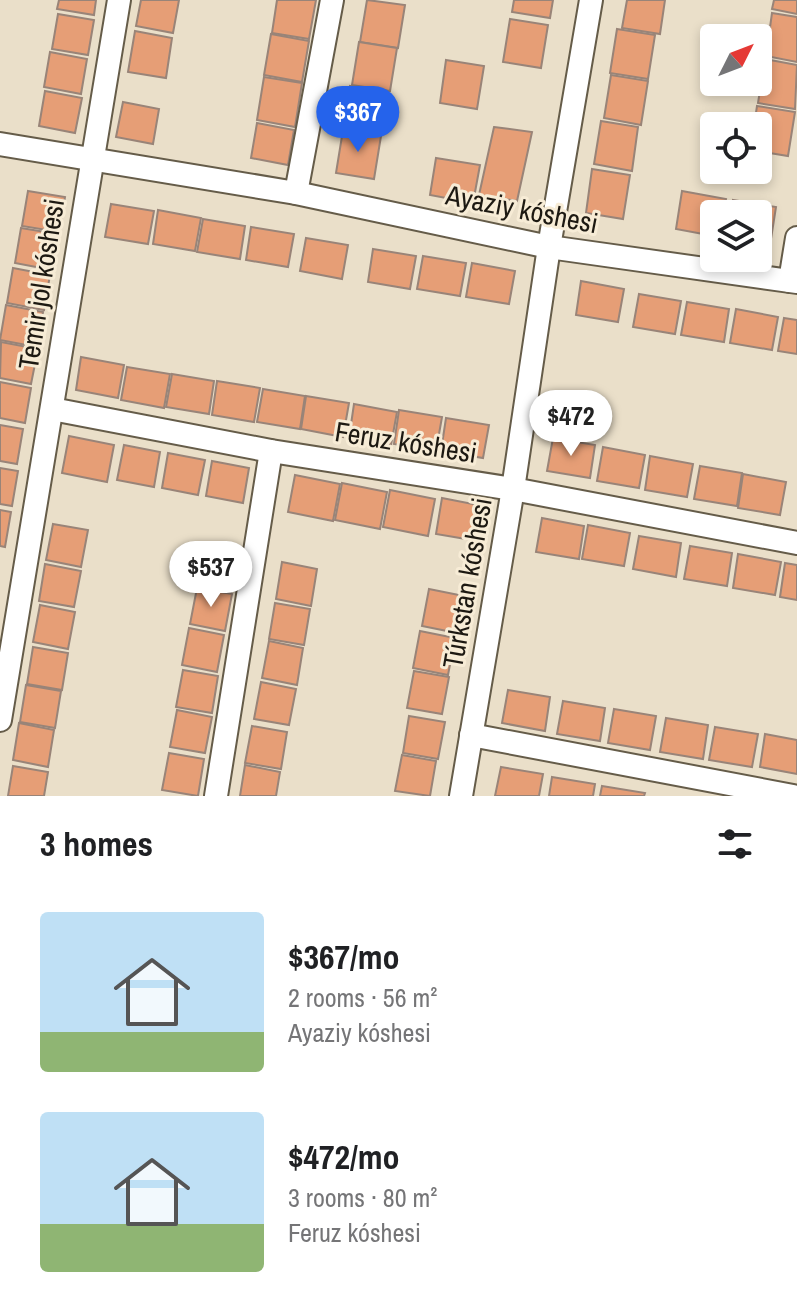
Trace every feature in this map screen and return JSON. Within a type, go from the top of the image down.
[{"type":"street","name":"Temir jol kóshesi","points":[[0,720],[119,0]]},
{"type":"street","points":[[296,193],[332,0]]},
{"type":"street","name":"Túrkstan kóshesi","points":[[461,796],[591,0]]},
{"type":"street","name":"Ayaziy kóshesi","points":[[0,144],[296,193],[549,247],[793,281]]},
{"type":"street","points":[[793,281],[797,238]]},
{"type":"street","name":"Feruz kóshesi","points":[[52,409],[271,451],[513,489],[797,543]]},
{"type":"street","points":[[216,796],[271,451]]},
{"type":"street","points":[[471,735],[793,796]]},
{"type":"building","points":[[59,0],[96,0],[94,15],[57,9]]},
{"type":"building","points":[[141,0],[179,0],[173,33],[136,26]]},
{"type":"building","points":[[277,0],[316,0],[309,39],[272,33]]},
{"type":"building","points":[[367,0],[405,5],[398,48],[360,42]]},
{"type":"building","points":[[514,0],[553,0],[550,18],[512,12]]},
{"type":"building","points":[[627,0],[665,0],[660,34],[622,28]]},
{"type":"building","points":[[774,0],[797,0],[797,14],[772,9]]},
{"type":"building","points":[[772,13],[797,17],[797,62],[772,57]]},
{"type":"building","points":[[58,14],[94,20],[88,55],[52,49]]},
{"type":"building","points":[[510,19],[548,25],[541,68],[503,62]]},
{"type":"building","points":[[617,29],[655,35],[648,79],[610,73]]},
{"type":"building","points":[[135,31],[172,38],[166,78],[128,72]]},
{"type":"building","points":[[271,34],[309,41],[302,82],[264,75]]},
{"type":"building","points":[[359,42],[397,48],[390,91],[352,85]]},
{"type":"building","points":[[50,52],[87,59],[81,94],[44,87]]},
{"type":"building","points":[[446,60],[484,66],[477,109],[440,103]]},
{"type":"building","points":[[772,60],[797,65],[795,109],[758,103],[759,96],[772,96]]},
{"type":"building","points":[[611,75],[648,81],[641,125],[604,118]]},
{"type":"building","points":[[264,77],[302,83],[295,127],[257,120]]},
{"type":"building","points":[[350,86],[388,92],[381,135],[343,129]]},
{"type":"building","points":[[45,91],[82,98],[75,133],[39,126]]},
{"type":"building","points":[[123,102],[159,109],[153,144],[116,137]]},
{"type":"building","points":[[757,106],[795,112],[788,156],[772,153],[772,112],[756,112]]},
{"type":"building","points":[[601,121],[638,127],[632,171],[594,164]]},
{"type":"building","points":[[257,123],[294,130],[288,165],[251,158]]},
{"type":"building","points":[[494,127],[532,132],[517,201],[479,195]]},
{"type":"building","points":[[343,130],[381,136],[374,179],[336,173]]},
{"type":"building","points":[[436,158],[480,165],[473,203],[430,195]]},
{"type":"building","points":[[592,169],[630,175],[623,219],[586,213]]},
{"type":"building","points":[[28,191],[65,197],[59,232],[22,226]]},
{"type":"building","points":[[682,191],[726,199],[700,200],[700,233],[676,229]]},
{"type":"building","points":[[111,204],[154,211],[148,244],[105,237]]},
{"type":"building","points":[[772,206],[776,207],[772,232]]},
{"type":"building","points":[[158,210],[201,218],[195,251],[153,244]]},
{"type":"building","points":[[203,219],[245,226],[240,259],[197,252]]},
{"type":"building","points":[[251,227],[294,234],[288,267],[246,260]]},
{"type":"building","points":[[21,228],[58,234],[52,270],[15,263]]},
{"type":"building","points":[[306,238],[348,245],[342,279],[300,271]]},
{"type":"building","points":[[373,249],[416,256],[410,289],[368,282]]},
{"type":"building","points":[[423,256],[466,263],[460,296],[417,289]]},
{"type":"building","points":[[472,263],[515,271],[509,304],[466,297]]},
{"type":"building","points":[[13,268],[50,275],[44,310],[7,303]]},
{"type":"building","points":[[581,281],[624,289],[618,322],[576,315]]},
{"type":"building","points":[[639,294],[681,301],[675,334],[633,327]]},
{"type":"building","points":[[687,302],[729,309],[724,342],[681,335]]},
{"type":"building","points":[[6,305],[43,312],[37,347],[0,340]]},
{"type":"building","points":[[736,309],[778,317],[772,350],[730,343]]},
{"type":"building","points":[[784,318],[797,320],[797,354],[778,351]]},
{"type":"building","points":[[1,342],[38,349],[31,384],[0,378]]},
{"type":"building","points":[[81,357],[124,365],[118,398],[76,390]]},
{"type":"building","points":[[127,367],[170,374],[164,408],[121,400]]},
{"type":"building","points":[[172,374],[214,381],[209,414],[166,407]]},
{"type":"building","points":[[217,381],[260,388],[254,422],[212,415]]},
{"type":"building","points":[[0,382],[31,388],[25,423],[0,418]]},
{"type":"building","points":[[263,389],[305,396],[300,429],[257,422]]},
{"type":"building","points":[[306,396],[349,403],[343,437],[301,429]]},
{"type":"building","points":[[354,404],[397,412],[391,445],[349,438]]},
{"type":"building","points":[[399,410],[442,417],[436,451],[394,444]]},
{"type":"building","points":[[446,418],[489,425],[483,458],[441,451]]},
{"type":"building","points":[[0,425],[23,429],[17,464],[0,461]]},
{"type":"building","points":[[69,436],[114,445],[107,482],[62,473]]},
{"type":"building","points":[[553,438],[595,445],[590,478],[547,471]]},
{"type":"building","points":[[124,445],[160,452],[154,487],[117,480]]},
{"type":"building","points":[[603,447],[645,455],[639,488],[597,481]]},
{"type":"building","points":[[168,453],[205,460],[198,495],[162,488]]},
{"type":"building","points":[[650,456],[693,464],[687,497],[645,490]]},
{"type":"building","points":[[212,461],[249,468],[243,503],[206,496]]},
{"type":"building","points":[[700,466],[742,473],[737,506],[694,499]]},
{"type":"building","points":[[0,468],[18,471],[12,506],[0,504]]},
{"type":"building","points":[[743,474],[786,482],[780,515],[738,508]]},
{"type":"building","points":[[295,475],[340,484],[333,521],[288,512]]},
{"type":"building","points":[[342,483],[387,492],[380,529],[335,520]]},
{"type":"building","points":[[390,490],[435,499],[428,536],[383,527]]},
{"type":"building","points":[[442,498],[478,505],[472,540],[436,534]]},
{"type":"building","points":[[0,510],[11,512],[5,547],[0,546]]},
{"type":"building","points":[[542,518],[584,526],[579,559],[536,552]]},
{"type":"building","points":[[53,524],[88,530],[81,567],[46,560]]},
{"type":"building","points":[[588,525],[630,533],[624,566],[582,559]]},
{"type":"building","points":[[639,536],[681,543],[676,577],[633,569]]},
{"type":"building","points":[[690,546],[732,553],[727,586],[684,579]]},
{"type":"building","points":[[202,550],[238,556],[231,593],[196,586]]},
{"type":"building","points":[[738,554],[781,562],[775,595],[733,588]]},
{"type":"building","points":[[282,562],[317,569],[311,606],[276,599]]},
{"type":"building","points":[[785,563],[797,565],[797,600],[780,597]]},
{"type":"building","points":[[45,564],[81,571],[74,607],[39,601]]},
{"type":"building","points":[[197,588],[232,594],[225,631],[190,624]]},
{"type":"building","points":[[429,589],[464,596],[457,633],[422,626]]},
{"type":"building","points":[[275,603],[310,609],[304,645],[269,639]]},
{"type":"building","points":[[40,605],[75,612],[68,649],[33,642]]},
{"type":"building","points":[[189,628],[224,635],[217,672],[182,665]]},
{"type":"building","points":[[420,631],[455,638],[448,675],[413,668]]},
{"type":"building","points":[[269,641],[303,648],[297,685],[262,678]]},
{"type":"building","points":[[33,647],[68,653],[62,690],[27,684]]},
{"type":"building","points":[[183,670],[218,676],[212,713],[176,707]]},
{"type":"building","points":[[414,671],[449,677],[442,714],[407,708]]},
{"type":"building","points":[[261,682],[296,689],[289,725],[254,719]]},
{"type":"building","points":[[26,685],[61,691],[55,728],[20,722]]},
{"type":"building","points":[[508,690],[550,697],[545,731],[502,723]]},
{"type":"building","points":[[563,701],[605,708],[600,741],[557,734]]},
{"type":"building","points":[[614,709],[656,716],[650,750],[608,743]]},
{"type":"building","points":[[177,710],[212,717],[205,753],[170,747]]},
{"type":"building","points":[[409,716],[445,722],[438,759],[403,753]]},
{"type":"building","points":[[666,718],[708,725],[703,759],[660,752]]},
{"type":"building","points":[[19,723],[54,730],[48,767],[13,760]]},
{"type":"building","points":[[252,726],[287,732],[281,769],[245,763]]},
{"type":"building","points":[[715,727],[758,734],[752,767],[709,760]]},
{"type":"building","points":[[765,734],[797,740],[797,774],[760,767]]},
{"type":"building","points":[[169,753],[204,759],[198,796],[162,790]]},
{"type":"building","points":[[402,755],[436,761],[430,796],[395,791]]},
{"type":"building","points":[[245,765],[280,772],[276,796],[240,796]]},
{"type":"building","points":[[13,766],[48,772],[44,796],[8,796]]},
{"type":"building","points":[[501,767],[543,774],[539,796],[495,796]]},
{"type":"building","points":[[552,777],[595,784],[593,796],[549,796]]},
{"type":"building","points":[[602,786],[645,793],[644,796],[600,796]]}]
